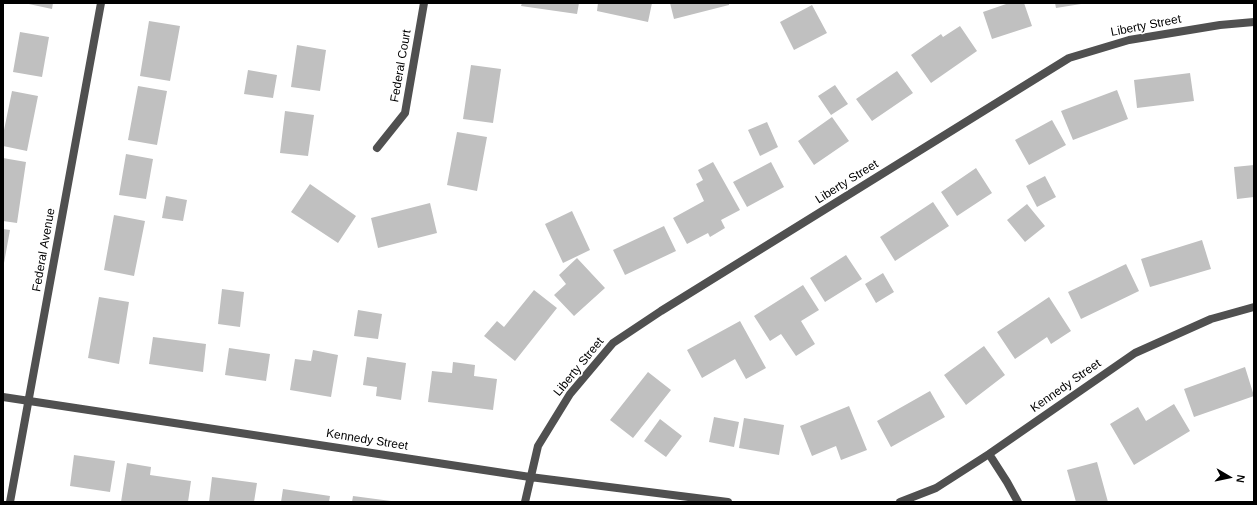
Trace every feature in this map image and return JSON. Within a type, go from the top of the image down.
[{"type":"street","name":"Federal Avenue","points":[[10,502],[101,3]]},
{"type":"street","name":"Federal Court","points":[[377,148],[405,113],[424,3]]},
{"type":"street","name":"Liberty Street","points":[[525,502],[538,446],[570,394],[613,343],[667,307],[1069,58],[1129,40],[1220,25],[1254,22]]},
{"type":"street","name":"Kennedy Street","points":[[900,502],[936,488],[989,454],[1135,353],[1211,319],[1254,307]]},
{"type":"street","name":"Kennedy Street","points":[[3,397],[530,477],[728,502]]},
{"type":"street","points":[[989,454],[1018,502]]},
{"type":"building","points":[[24,3],[53,3],[52,9]]},
{"type":"building","points":[[522,3],[579,3],[577,14],[521,6]]},
{"type":"building","points":[[598,3],[652,3],[648,22],[597,11]]},
{"type":"building","points":[[670,3],[729,3],[729,5],[674,19]]},
{"type":"building","points":[[1009,3],[1024,3],[1032,26],[992,39],[983,12]]},
{"type":"building","points":[[1055,3],[1081,3],[1081,4],[1056,8]]},
{"type":"building","points":[[812,5],[827,33],[794,50],[780,22]]},
{"type":"building","points":[[149,21],[180,26],[170,81],[140,76]]},
{"type":"building","points":[[960,26],[977,51],[931,83],[911,55],[941,34],[943,37]]},
{"type":"building","points":[[20,32],[49,37],[42,77],[13,72]]},
{"type":"building","points":[[297,45],[326,50],[320,91],[291,87]]},
{"type":"building","points":[[471,65],[501,69],[493,123],[463,119]]},
{"type":"building","points":[[248,70],[277,75],[273,98],[244,94]]},
{"type":"building","points":[[897,71],[913,93],[872,121],[856,99]]},
{"type":"building","points":[[1190,73],[1194,101],[1137,108],[1134,80]]},
{"type":"building","points":[[835,85],[848,104],[831,115],[818,96]]},
{"type":"building","points":[[138,86],[167,91],[157,145],[128,140]]},
{"type":"building","points":[[1117,90],[1128,119],[1073,140],[1061,111]]},
{"type":"building","points":[[12,91],[38,96],[27,151],[3,146],[3,135]]},
{"type":"building","points":[[285,111],[314,115],[308,156],[280,153]]},
{"type":"building","points":[[832,117],[849,141],[814,165],[798,141]]},
{"type":"building","points":[[1052,120],[1066,145],[1029,165],[1015,140]]},
{"type":"building","points":[[767,122],[778,147],[760,156],[748,130]]},
{"type":"building","points":[[457,132],[487,137],[477,191],[447,185]]},
{"type":"building","points":[[126,154],[153,159],[146,199],[119,195]]},
{"type":"building","points":[[3,158],[26,162],[17,223],[3,221]]},
{"type":"building","points":[[713,162],[740,210],[721,220],[725,228],[710,237],[708,233],[687,244],[673,218],[704,201],[696,184],[703,180],[698,170]]},
{"type":"building","points":[[771,162],[784,187],[747,207],[733,182]]},
{"type":"building","points":[[1254,165],[1254,197],[1237,199],[1234,167]]},
{"type":"building","points":[[976,168],[992,193],[957,216],[941,192]]},
{"type":"building","points":[[1045,176],[1056,197],[1037,207],[1026,186]]},
{"type":"building","points":[[310,184],[356,216],[338,243],[291,212]]},
{"type":"building","points":[[166,196],[187,200],[183,221],[162,218]]},
{"type":"building","points":[[933,202],[949,226],[895,261],[880,237]]},
{"type":"building","points":[[430,203],[437,233],[378,248],[371,218]]},
{"type":"building","points":[[1027,204],[1045,226],[1025,242],[1007,220]]},
{"type":"building","points":[[572,211],[590,250],[563,263],[545,224]]},
{"type":"building","points":[[114,215],[145,221],[134,276],[104,270]]},
{"type":"building","points":[[664,226],[676,251],[625,275],[613,250]]},
{"type":"building","points":[[3,229],[10,230],[4,263],[3,263]]},
{"type":"building","points":[[1202,240],[1211,269],[1150,287],[1141,259]]},
{"type":"building","points":[[846,255],[862,279],[825,302],[810,278]]},
{"type":"building","points":[[577,258],[605,288],[574,316],[554,295],[566,284],[559,275]]},
{"type":"building","points":[[1126,264],[1139,291],[1081,319],[1068,292]]},
{"type":"building","points":[[883,273],[894,292],[876,303],[865,284]]},
{"type":"building","points":[[803,285],[819,310],[801,321],[815,344],[796,356],[781,334],[770,341],[754,316]]},
{"type":"building","points":[[222,289],[244,292],[240,327],[218,324]]},
{"type":"building","points":[[534,290],[557,308],[515,361],[484,336],[497,321],[504,327]]},
{"type":"building","points":[[99,297],[129,302],[119,364],[88,358]]},
{"type":"building","points":[[1049,297],[1071,331],[1051,344],[1047,337],[1015,359],[997,332]]},
{"type":"building","points":[[358,310],[382,314],[378,339],[354,336]]},
{"type":"building","points":[[740,321],[766,368],[746,379],[735,359],[702,378],[687,350]]},
{"type":"building","points":[[153,337],[206,344],[203,372],[149,364]]},
{"type":"building","points":[[984,346],[1005,375],[966,405],[944,375]]},
{"type":"building","points":[[229,348],[270,354],[266,381],[225,375]]},
{"type":"building","points":[[313,350],[338,355],[331,397],[290,390],[295,359],[311,361]]},
{"type":"building","points":[[367,357],[406,363],[401,400],[376,396],[377,387],[363,385]]},
{"type":"building","points":[[453,362],[475,365],[474,376],[497,379],[493,410],[428,402],[432,371],[452,373]]},
{"type":"building","points":[[1245,367],[1254,396],[1194,417],[1184,389]]},
{"type":"building","points":[[648,372],[671,390],[633,438],[610,420]]},
{"type":"building","points":[[930,391],[945,417],[891,447],[877,421]]},
{"type":"building","points":[[1174,404],[1190,431],[1134,465],[1110,424],[1138,407],[1146,421]]},
{"type":"building","points":[[849,406],[867,450],[841,460],[836,446],[812,456],[800,426]]},
{"type":"building","points":[[714,417],[739,422],[734,447],[709,442]]},
{"type":"building","points":[[744,418],[784,425],[779,455],[739,448]]},
{"type":"building","points":[[660,419],[682,436],[666,457],[644,441]]},
{"type":"building","points":[[74,455],[115,461],[110,492],[70,486]]},
{"type":"building","points":[[1097,462],[1108,502],[1076,502],[1067,470]]},
{"type":"building","points":[[127,463],[151,467],[150,475],[191,481],[188,502],[121,502]]},
{"type":"building","points":[[212,477],[257,483],[254,502],[209,502]]},
{"type":"building","points":[[283,489],[330,496],[329,502],[281,502]]},
{"type":"building","points":[[353,496],[391,501],[391,502],[352,502]]}]
